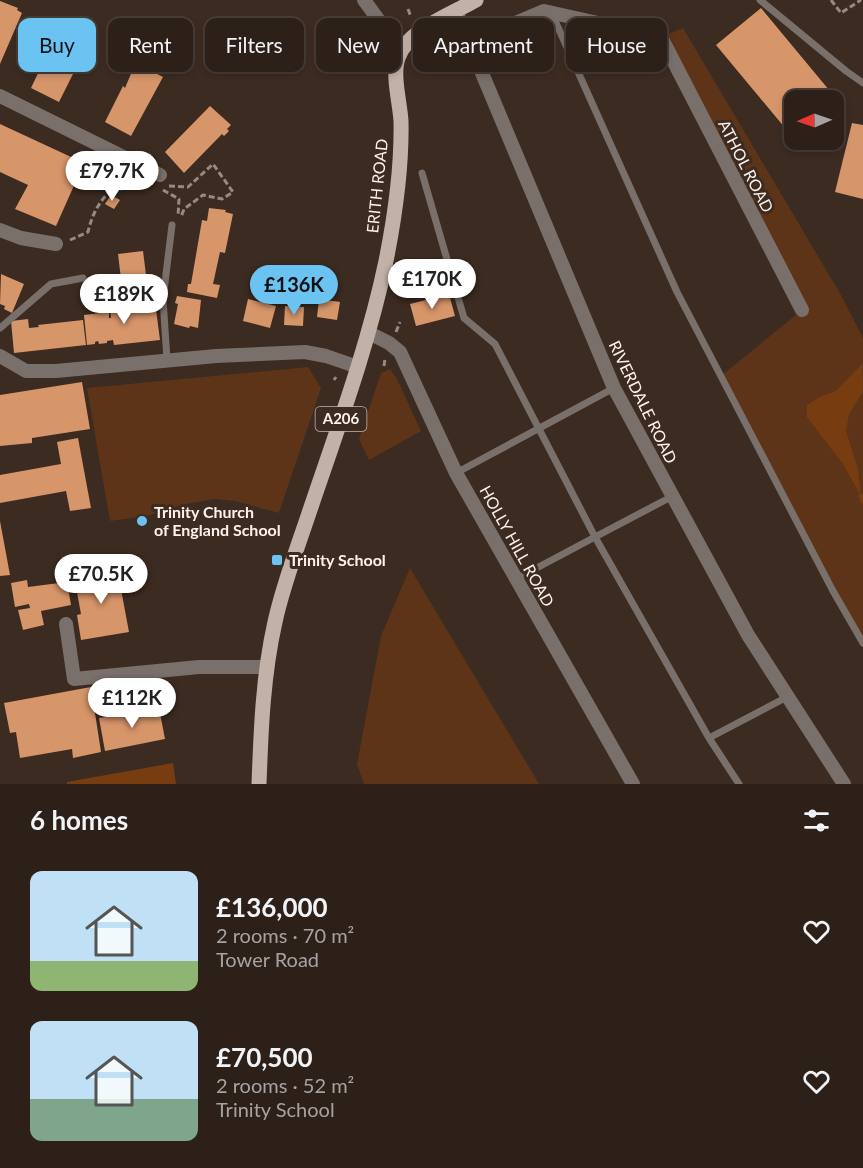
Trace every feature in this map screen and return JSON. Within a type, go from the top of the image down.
[{"type":"main road","points":[[401,49],[418,32],[467,4]]},
{"type":"main road","name":"ERITH ROAD","points":[[259,784],[262,708],[275,620],[369,333],[386,260],[399,174],[401,121],[398,72]]},
{"type":"street","points":[[364,0],[377,18]]},
{"type":"street","points":[[527,18],[544,11],[551,12]]},
{"type":"street","name":"ATHOL ROAD","points":[[551,12],[661,37],[802,310]]},
{"type":"street","name":"RIVERDALE ROAD","points":[[482,72],[614,388],[748,635],[844,784]]},
{"type":"street","points":[[0,96],[160,175]]},
{"type":"street","points":[[0,230],[21,238],[56,244]]},
{"type":"street","name":"HOLLY HILL ROAD","points":[[369,333],[389,343],[400,352],[456,473],[633,784]]},
{"type":"street","points":[[0,356],[26,371],[56,371],[167,360],[305,352],[326,356],[358,368]]},
{"type":"street","points":[[66,624],[74,679],[222,666],[267,667]]},
{"type":"lane","points":[[760,0],[863,83]]},
{"type":"lane","points":[[551,12],[677,292],[833,591],[863,643]]},
{"type":"lane","points":[[121,187],[134,162]]},
{"type":"lane","points":[[422,173],[464,318],[495,344],[595,537],[709,738],[739,784]]},
{"type":"lane","points":[[167,360],[163,299],[172,225]]},
{"type":"lane","points":[[0,328],[51,284],[83,278]]},
{"type":"lane","points":[[456,473],[614,388]]},
{"type":"lane","points":[[516,579],[671,496]]},
{"type":"lane","points":[[709,738],[787,697]]},
{"type":"path","points":[[831,0],[841,13],[861,0]]},
{"type":"path","points":[[408,9],[411,17]]},
{"type":"path","points":[[213,164],[233,192],[222,199],[203,195],[184,209],[179,224],[172,225],[177,217],[179,199],[164,190],[163,186],[188,187],[213,164]]},
{"type":"path","points":[[56,244],[75,239],[87,232],[91,217],[112,188]]},
{"type":"path","points":[[396,332],[400,322]]},
{"type":"path","points":[[384,366],[385,359]]},
{"type":"shaded area","points":[[683,28],[841,295],[863,338],[863,643],[721,376],[802,310],[667,49],[667,35]]},
{"type":"shaded area","points":[[862,364],[863,392],[849,414],[846,431],[858,469],[861,496],[843,464],[807,417],[807,405],[836,391]]},
{"type":"shaded area","points":[[308,367],[321,388],[279,513],[235,501],[214,499],[181,505],[147,516],[110,521],[87,388]]},
{"type":"shaded area","points":[[390,369],[421,431],[369,460],[359,439],[381,373]]},
{"type":"shaded area","points":[[410,568],[539,784],[364,784],[357,764],[381,636]]},
{"type":"shaded area","points":[[173,763],[176,784],[67,784],[67,782]]},
{"type":"building","points":[[0,1],[18,8],[17,10],[22,13],[0,64]]},
{"type":"building","points":[[761,8],[829,90],[784,90],[784,127],[716,45]]},
{"type":"building","points":[[39,72],[74,72],[59,102],[31,88]]},
{"type":"building","points":[[132,72],[153,72],[163,77],[131,136],[105,122],[123,86],[125,88]]},
{"type":"building","points":[[210,106],[231,125],[227,129],[229,131],[224,136],[222,134],[184,173],[165,152]]},
{"type":"building","points":[[852,123],[863,125],[863,199],[835,192]]},
{"type":"building","points":[[0,124],[84,163],[56,226],[15,209],[28,185],[0,172]]},
{"type":"building","points":[[111,195],[120,200],[114,209],[105,204]]},
{"type":"building","points":[[209,208],[226,210],[225,212],[233,214],[225,253],[220,252],[213,284],[220,285],[217,298],[187,292],[188,284],[191,284],[202,220],[207,221]]},
{"type":"building","points":[[143,251],[146,275],[121,279],[118,254]]},
{"type":"building","points":[[1,274],[24,284],[12,313],[0,304]]},
{"type":"building","points":[[449,294],[455,316],[416,326],[410,304]]},
{"type":"building","points":[[177,296],[201,300],[198,328],[174,324],[178,304],[175,303]]},
{"type":"building","points":[[248,299],[276,306],[270,328],[243,321]]},
{"type":"building","points":[[319,299],[340,302],[337,320],[317,317]]},
{"type":"building","points":[[155,302],[160,340],[114,345],[113,340],[99,344],[98,341],[87,345],[84,315],[109,312],[109,318],[111,318],[110,308]]},
{"type":"building","points":[[285,306],[304,307],[303,326],[284,325]]},
{"type":"building","points":[[28,319],[29,328],[83,320],[86,345],[14,353],[11,321]]},
{"type":"building","points":[[82,382],[90,429],[32,438],[32,443],[0,446],[0,395]]},
{"type":"building","points":[[78,438],[91,508],[70,511],[66,491],[0,503],[0,475],[61,464],[57,442]]},
{"type":"building","points":[[0,521],[10,575],[0,576]]},
{"type":"building","points":[[117,568],[129,632],[81,640],[77,615],[81,614],[74,576]]},
{"type":"building","points":[[27,580],[28,587],[67,582],[71,605],[41,611],[44,625],[23,630],[18,610],[30,608],[29,604],[15,607],[11,583]]},
{"type":"building","points":[[91,687],[101,752],[73,758],[72,749],[20,758],[16,732],[10,733],[4,703]]},
{"type":"building","points":[[159,708],[165,739],[105,751],[99,718]]},
{"type":"waterway","points":[[861,496],[863,501]]},
{"type":"place","name":"Trinity Church of England School","points":[[142,521]]},
{"type":"place","name":"Trinity School","points":[[277,560]]}]
